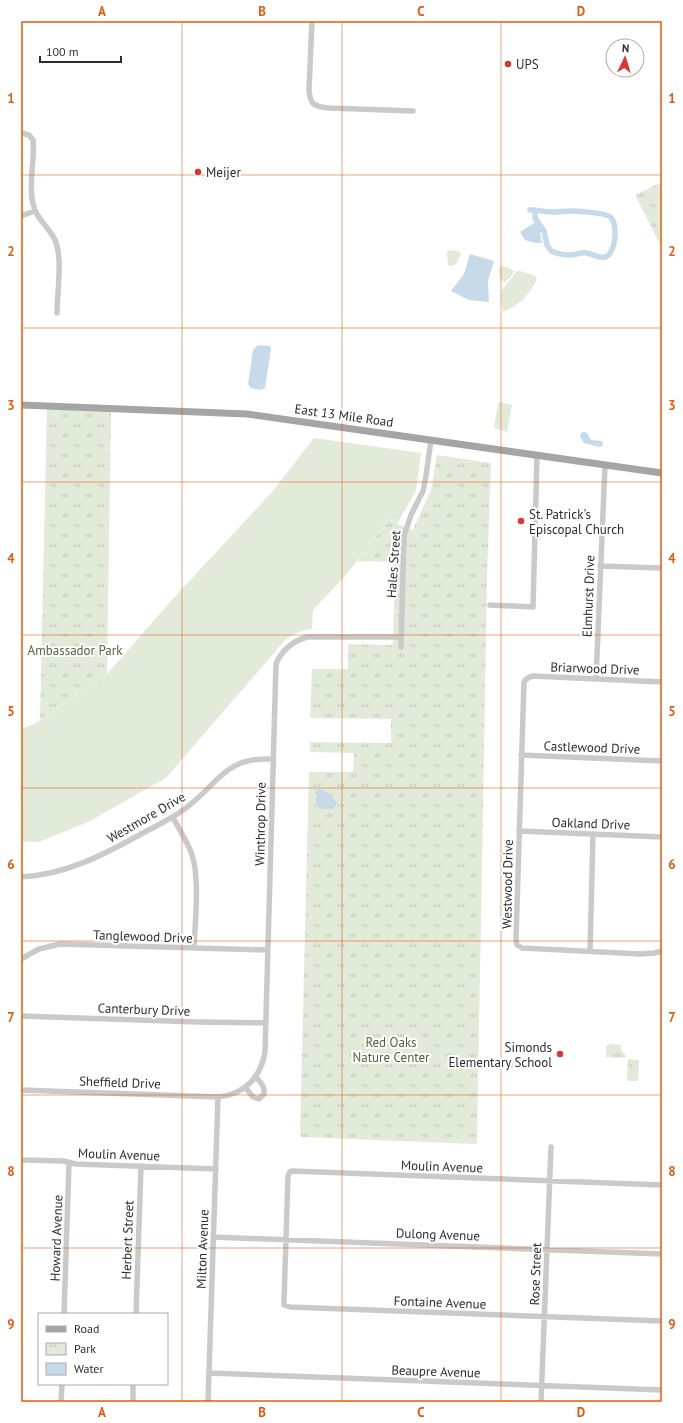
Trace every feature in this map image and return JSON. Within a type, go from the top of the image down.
[{"type":"main road","name":"East 13 Mile Road","points":[[21,405],[234,412],[314,422],[537,456],[662,473]]},
{"type":"street","points":[[312,21],[309,90],[313,103],[320,107],[413,111]]},
{"type":"street","points":[[21,132],[32,137],[31,195],[35,211],[54,238],[57,246],[59,264],[57,313]]},
{"type":"street","points":[[21,216],[35,211]]},
{"type":"street","name":"Hales Street","points":[[401,647],[404,536],[411,515],[423,491],[431,440]]},
{"type":"street","points":[[490,605],[533,607],[537,456]]},
{"type":"street","name":"Elmhurst Drive","points":[[596,679],[605,465]]},
{"type":"street","points":[[600,566],[662,568]]},
{"type":"street","name":"Winthrop Drive","points":[[218,1096],[232,1094],[245,1087],[256,1077],[260,1071],[264,1059],[276,664],[281,655],[298,640],[313,637],[401,638]]},
{"type":"street","name":"Briarwood Drive","points":[[527,678],[533,676],[662,682]]},
{"type":"street","name":"Westwood Drive","points":[[527,678],[524,682],[521,755],[517,945],[522,948],[647,954],[662,951]]},
{"type":"street","name":"Castlewood Drive","points":[[521,755],[662,761]]},
{"type":"street","name":"Westmore Drive","points":[[21,877],[56,872],[88,862],[173,817],[192,804],[218,777],[230,768],[248,761],[272,759]]},
{"type":"street","points":[[173,817],[188,844],[194,864],[196,878],[194,948]]},
{"type":"street","name":"Oakland Drive","points":[[519,831],[662,837]]},
{"type":"street","points":[[590,951],[593,834]]},
{"type":"street","name":"Tanglewood Drive","points":[[21,959],[39,949],[60,944],[268,950]]},
{"type":"street","name":"Canterbury Drive","points":[[21,1016],[265,1023]]},
{"type":"street","points":[[245,1087],[253,1098],[259,1099],[264,1094],[265,1090],[263,1085],[256,1077]]},
{"type":"street","name":"Sheffield Drive","points":[[21,1090],[218,1096]]},
{"type":"street","name":"Milton Avenue","points":[[208,1402],[218,1096]]},
{"type":"street","name":"Rose Street","points":[[541,1402],[551,1147]]},
{"type":"street","name":"Moulin Avenue","points":[[21,1160],[216,1169]]},
{"type":"street","name":"Howard Avenue","points":[[64,1313],[69,1163]]},
{"type":"street","name":"Herbert Street","points":[[136,1313],[140,1166]]},
{"type":"street","name":"Moulin Avenue","points":[[286,1240],[288,1176],[292,1171],[662,1185]]},
{"type":"street","name":"Dulong Avenue","points":[[213,1237],[662,1254]]},
{"type":"street","name":"Fontaine Avenue","points":[[286,1240],[284,1301],[284,1305],[286,1307],[662,1321]]},
{"type":"street","name":"Beaupre Avenue","points":[[209,1373],[662,1390]]},
{"type":"street","points":[[61,1402],[62,1385]]},
{"type":"street","points":[[133,1385],[133,1402]]},
{"type":"green space","points":[[662,182],[662,248],[635,195]]},
{"type":"green space","points":[[450,250],[460,252],[461,254],[456,264],[452,266],[448,265],[447,252]]},
{"type":"green space","points":[[501,266],[510,268],[514,271],[511,277],[505,282],[501,280],[500,277],[499,268]]},
{"type":"green space","points":[[517,271],[535,276],[537,279],[531,290],[523,299],[503,312],[501,296],[502,290]]},
{"type":"green space","points":[[500,402],[512,405],[507,432],[494,428],[498,403]]},
{"type":"green space","name":"Ambassador Park","points":[[47,406],[111,409],[107,674],[40,720]]},
{"type":"green space","points":[[314,438],[421,453],[416,491],[397,524],[389,519],[346,575],[313,610],[312,629],[299,632],[286,639],[166,778],[88,822],[39,842],[21,842],[21,729],[36,723],[107,674],[179,592],[272,492]]},
{"type":"green space","name":"Red Oaks Nature Center","points":[[437,455],[491,463],[487,578],[477,1144],[300,1137],[309,772],[353,772],[354,753],[310,752],[310,742],[391,743],[391,719],[310,718],[312,669],[348,669],[348,644],[393,645],[395,562],[357,561],[389,519],[397,524],[413,530],[431,490]]},
{"type":"green space","points":[[610,1044],[621,1045],[621,1050],[627,1058],[606,1057],[606,1047]]},
{"type":"green space","points":[[521,1058],[534,1059],[534,1066],[531,1069],[505,1068],[505,1059],[520,1060]]},
{"type":"green space","points":[[628,1059],[639,1060],[638,1081],[627,1081]]},
{"type":"water","points":[[537,221],[544,230],[540,233],[542,243],[535,243],[525,240],[520,232]]},
{"type":"water","points":[[470,254],[494,261],[488,281],[489,302],[469,300],[451,291],[464,274]]},
{"type":"water","points":[[260,345],[270,346],[271,349],[265,388],[260,390],[251,388],[248,384],[253,350]]},
{"type":"water","points":[[581,433],[587,433],[591,440],[602,441],[603,446],[599,447],[584,443],[580,437]]},
{"type":"water","points":[[319,789],[327,792],[335,800],[337,803],[334,809],[322,809],[317,807],[317,796],[315,791]]},
{"type":"waterway","points":[[530,210],[533,210],[536,210],[552,212],[584,212],[609,216],[612,219],[615,231],[612,250],[609,255],[605,257],[598,257],[587,253],[567,255],[551,251],[547,245],[544,231],[535,218],[535,210]]},
{"type":"place","name":"UPS","points":[[508,64]]},
{"type":"place","name":"Meijer","points":[[198,172]]},
{"type":"place","name":"St. Patrick's Episcopal Church","points":[[521,521]]},
{"type":"place","name":"Simonds Elementary School","points":[[560,1054]]}]
